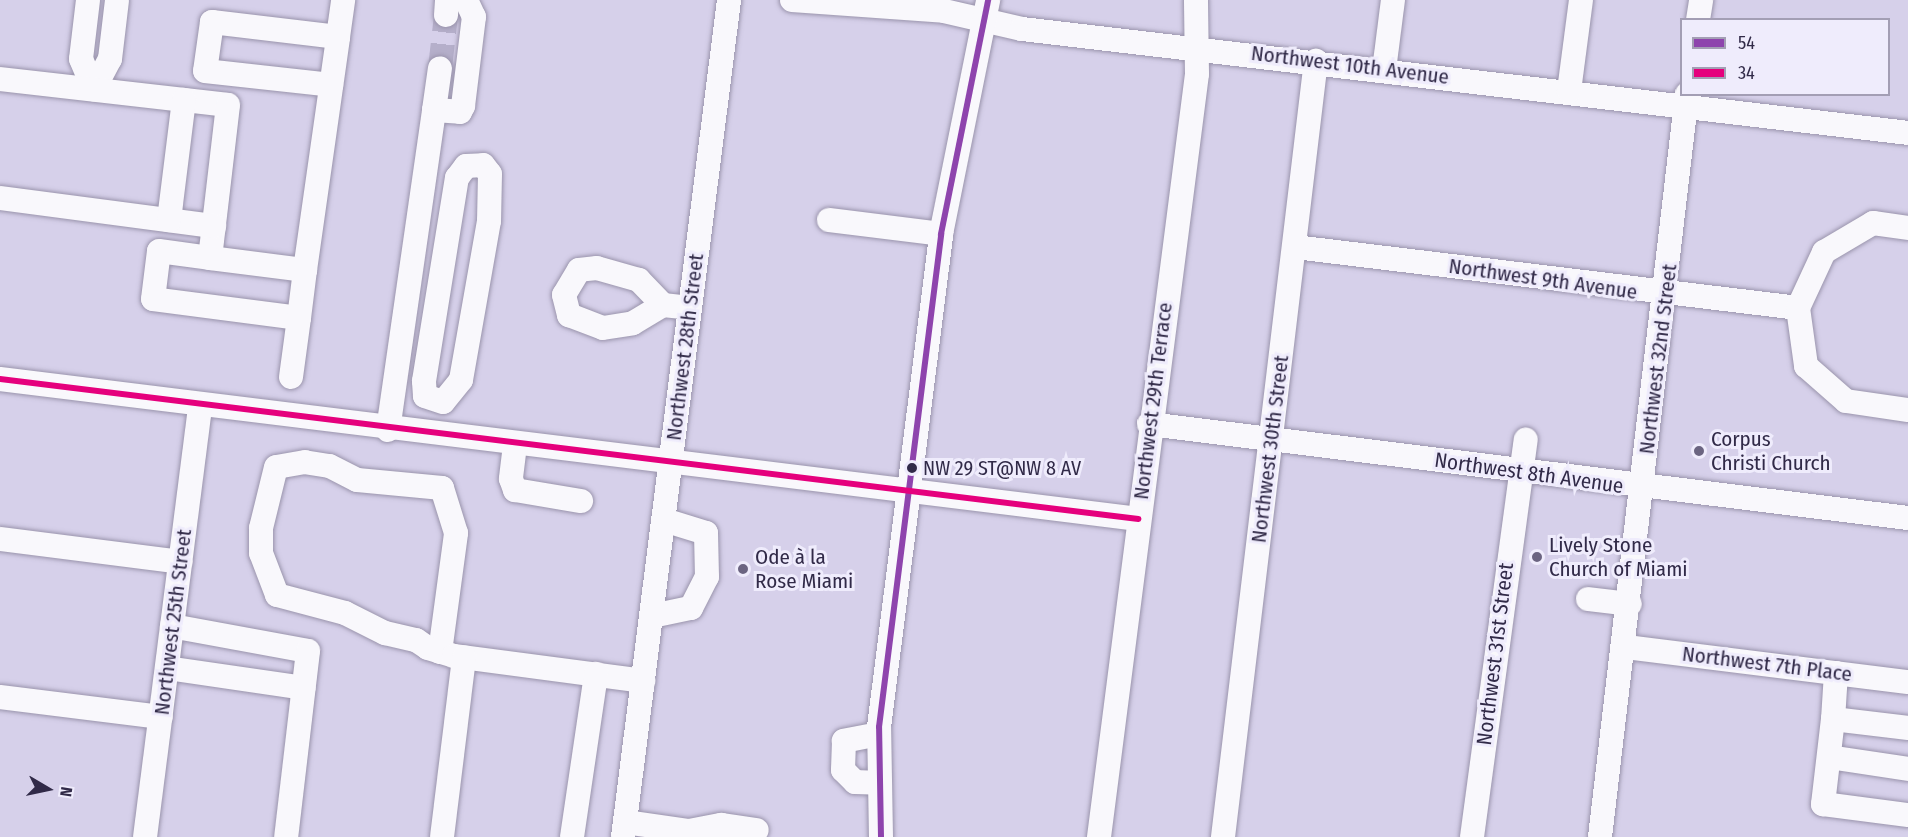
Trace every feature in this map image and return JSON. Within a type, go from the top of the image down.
[{"type":"street","points":[[291,377],[343,0]]},
{"type":"street","points":[[434,110],[463,109],[474,17],[466,0]]},
{"type":"street","name":"Northwest 28th Street","points":[[624,830],[729,0]]},
{"type":"street","name":"Northwest 10th Avenue","points":[[792,0],[932,10],[987,10],[1196,46],[1569,91],[1686,99],[1908,133]]},
{"type":"street","name":"Northwest 29th Terrace","points":[[1099,837],[1149,424],[1197,74],[1196,0]]},
{"type":"street","points":[[1384,70],[1393,0]]},
{"type":"street","points":[[1569,91],[1581,0]]},
{"type":"street","points":[[1698,18],[1701,0]]},
{"type":"street","points":[[88,2],[116,3],[110,58],[94,89],[81,58],[88,2]]},
{"type":"street","points":[[881,837],[879,734],[941,234],[953,155],[987,10]]},
{"type":"street","points":[[331,85],[205,71],[212,22],[338,37]]},
{"type":"street","name":"Northwest 30th Street","points":[[1223,837],[1316,61]]},
{"type":"street","points":[[388,430],[440,68]]},
{"type":"street","points":[[210,258],[232,74]]},
{"type":"street","points":[[0,82],[94,89],[228,105]]},
{"type":"street","name":"Northwest 32nd Street","points":[[1600,837],[1626,647],[1686,99]]},
{"type":"street","points":[[169,220],[184,100]]},
{"type":"street","points":[[483,165],[490,174],[489,222],[461,380],[453,397],[443,402],[425,396],[424,381],[457,178],[466,166],[483,165]]},
{"type":"street","points":[[0,198],[214,226]]},
{"type":"street","points":[[829,220],[941,234]]},
{"type":"street","points":[[1908,228],[1873,223],[1824,252],[1798,308],[1806,366],[1846,401],[1908,410]]},
{"type":"street","name":"Northwest 9th Avenue","points":[[1295,246],[1666,296],[1798,308]]},
{"type":"street","points":[[299,318],[153,299],[159,251],[305,270]]},
{"type":"street","points":[[663,305],[690,308]]},
{"type":"street","points":[[0,379],[388,430],[1138,519]]},
{"type":"street","points":[[438,436],[443,402]]},
{"type":"street","name":"Northwest 25th Street","points":[[145,837],[200,406]]},
{"type":"street","name":"Northwest 8th Avenue","points":[[1149,424],[1272,438],[1643,488],[1908,518]]},
{"type":"street","name":"Northwest 31st Street","points":[[1472,837],[1518,472],[1526,440]]},
{"type":"street","points":[[515,445],[511,479],[515,490],[581,501]]},
{"type":"street","points":[[440,652],[456,533],[442,488],[357,480],[329,466],[305,462],[276,468],[261,528],[261,554],[277,595],[345,613],[440,652],[643,681]]},
{"type":"street","points":[[652,616],[691,608],[707,577],[706,533],[664,520]]},
{"type":"street","points":[[0,539],[180,562]]},
{"type":"street","points":[[1588,599],[1630,604]]},
{"type":"street","points":[[172,626],[308,651],[286,837]]},
{"type":"street","name":"Northwest 7th Place","points":[[1626,647],[1908,682]]},
{"type":"street","points":[[442,837],[464,657]]},
{"type":"street","points":[[167,668],[304,688]]},
{"type":"street","points":[[572,837],[596,674]]},
{"type":"street","points":[[1836,674],[1823,804],[1908,815]]},
{"type":"street","points":[[0,697],[161,717]]},
{"type":"street","points":[[1833,719],[1908,728]]},
{"type":"street","points":[[879,734],[844,741],[843,770],[855,782],[880,783]]},
{"type":"street","points":[[1829,757],[1908,769]]},
{"type":"street","points":[[624,830],[688,834],[721,825],[757,830]]},
{"type":"tunnel","points":[[440,68],[446,15]]},
{"type":"transit line","name":"54","points":[[881,837],[879,727],[941,234],[988,0]]},
{"type":"transit line","name":"34","points":[[0,379],[1138,519]]},
{"type":"place","name":"Corpus Christi Church","points":[[1699,451]]},
{"type":"place","name":"NW 29 ST@NW 8 AV","points":[[912,468]]},
{"type":"place","name":"Lively Stone Church of Miami","points":[[1537,557]]},
{"type":"place","name":"Ode à la Rose Miami","points":[[743,569]]}]
